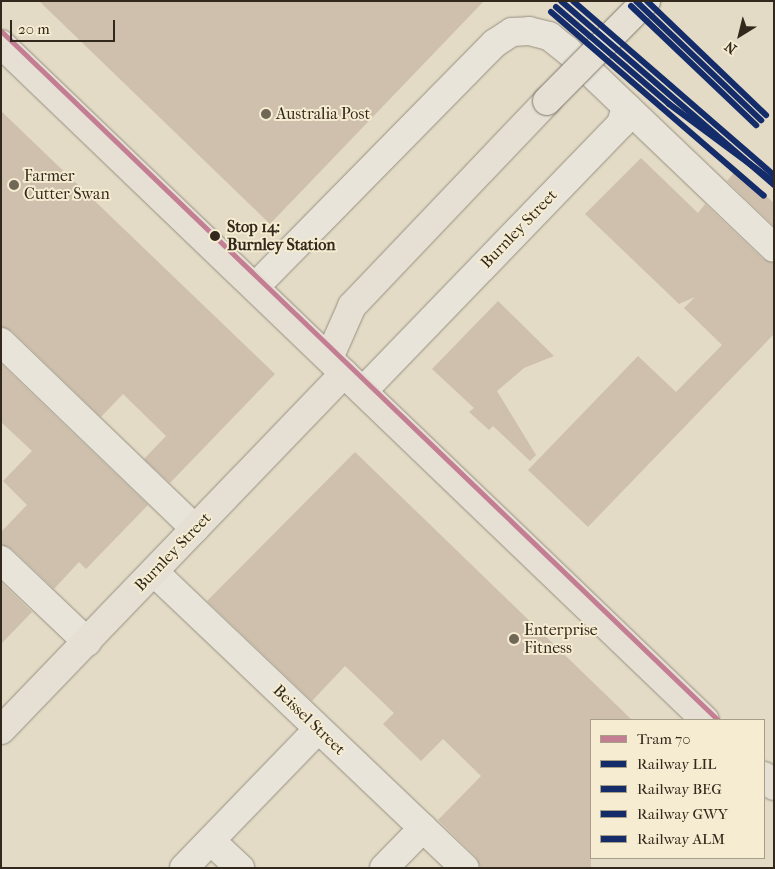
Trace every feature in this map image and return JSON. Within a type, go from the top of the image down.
[{"type":"main road","name":"Burnley Street","points":[[1,730],[345,374],[352,306],[646,1]]},
{"type":"main road","points":[[1,44],[705,719]]},
{"type":"main road","points":[[765,777],[774,786]]},
{"type":"street","points":[[255,287],[495,43],[512,32],[529,31],[549,36],[774,248]]},
{"type":"street","name":"Burnley Street","points":[[345,374],[621,124],[626,107]]},
{"type":"street","points":[[1,342],[195,529]]},
{"type":"street","points":[[1,560],[87,642]]},
{"type":"street","name":"Beissel Street","points":[[154,572],[465,868]]},
{"type":"street","points":[[184,868],[318,729]]},
{"type":"street","points":[[384,868],[423,828]]},
{"type":"street","points":[[211,840],[240,868]]},
{"type":"building","name":"Australia Post","points":[[39,1],[484,1],[270,224]]},
{"type":"building","points":[[1,111],[275,374],[170,483],[144,459],[166,436],[123,394],[101,417],[12,331],[1,327]]},
{"type":"building","points":[[641,158],[698,213],[705,204],[763,259],[774,263],[774,334],[588,527],[528,470],[638,356],[676,392],[722,345],[684,308],[695,297],[679,304],[585,214]]},
{"type":"building","points":[[737,169],[774,203],[774,226],[727,181]]},
{"type":"building","points":[[498,301],[554,356],[524,368],[497,391],[536,455],[530,461],[493,426],[489,430],[469,412],[474,408],[432,369]]},
{"type":"building","points":[[1,364],[148,505],[86,569],[79,562],[54,589],[12,549],[1,545],[1,532],[27,505],[3,481],[32,451],[1,422]]},
{"type":"building","points":[[355,452],[631,719],[590,719],[591,868],[481,868],[476,857],[438,820],[481,776],[443,739],[421,761],[383,724],[394,713],[345,666],[312,701],[207,601]]},
{"type":"building","points":[[1,582],[32,612],[1,644]]},
{"type":"tram line","name":"70","points":[[1,31],[717,719]]},
{"type":"rail line","name":"LIL","points":[[561,1],[774,185]]},
{"type":"rail line","name":"GWY","points":[[573,1],[774,175]]},
{"type":"rail line","name":"LIL","points":[[636,1],[761,120]]},
{"type":"rail line","name":"GWY","points":[[647,1],[766,115]]},
{"type":"rail line","name":"BEG","points":[[631,6],[756,125]]},
{"type":"rail line","name":"BEG","points":[[556,7],[669,104],[770,179]]},
{"type":"rail line","name":"ALM","points":[[551,12],[764,196]]},
{"type":"place","name":"Australia Post","points":[[266,114]]},
{"type":"place","name":"Farmer Cutter Swan","points":[[14,185]]},
{"type":"place","name":"Stop 14: Burnley Station","points":[[215,236]]},
{"type":"place","name":"Enterprise Fitness","points":[[514,639]]}]
